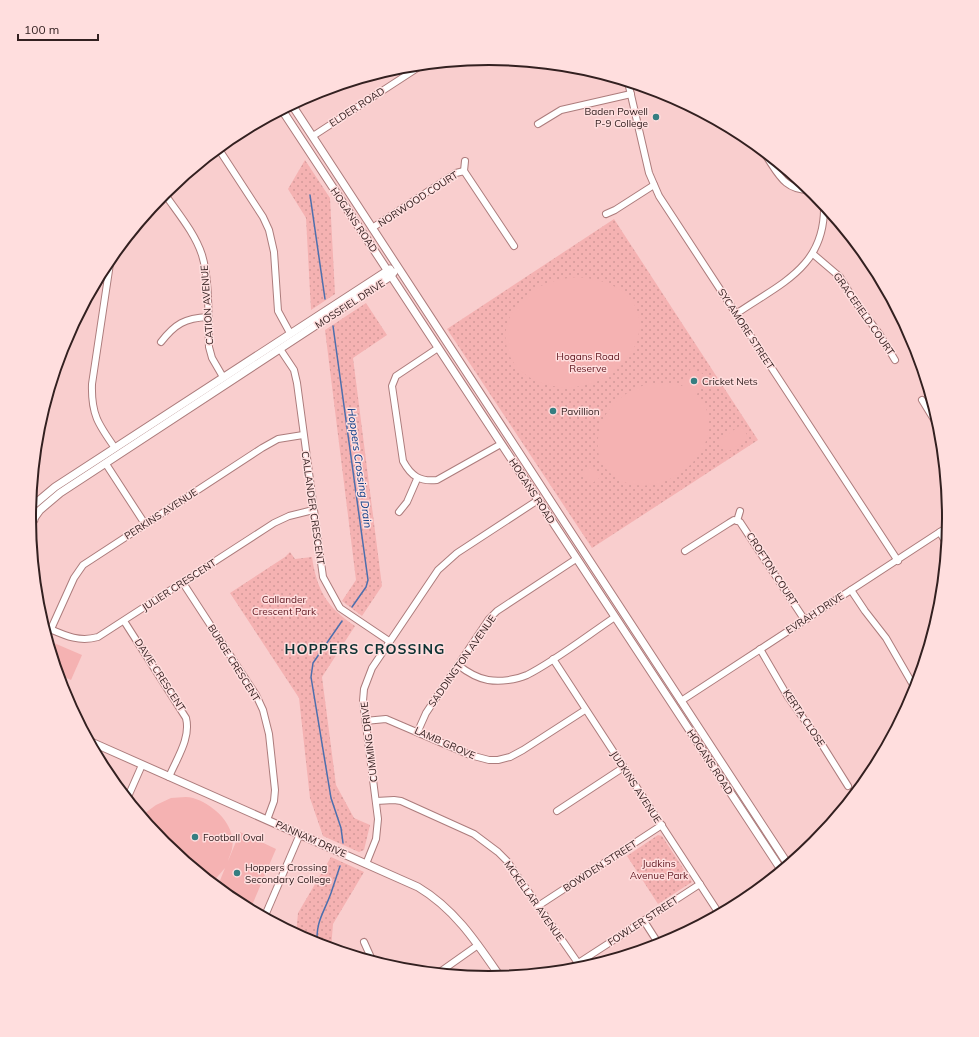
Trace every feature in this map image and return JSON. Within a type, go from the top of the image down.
[{"type":"street","name":"ELDER ROAD","points":[[312,136],[411,72]]},
{"type":"street","name":"SYCAMORE STREET","points":[[629,87],[646,159],[654,185],[664,204],[898,561]]},
{"type":"street","points":[[538,124],[555,112],[631,94]]},
{"type":"street","name":"HOGANS ROAD","points":[[295,109],[786,861]]},
{"type":"street","name":"HOGANS ROAD","points":[[285,114],[779,867]]},
{"type":"street","points":[[304,142],[312,136]]},
{"type":"street","points":[[221,153],[263,217],[269,230],[274,252],[278,311],[295,340]]},
{"type":"street","name":"NORWOOD COURT","points":[[465,161],[464,171],[514,246]]},
{"type":"street","points":[[770,163],[779,175],[790,186],[801,189]]},
{"type":"street","name":"NORWOOD COURT","points":[[372,228],[456,173],[464,171]]},
{"type":"street","points":[[606,214],[615,210],[654,185]]},
{"type":"street","name":"CATION AVENUE","points":[[168,199],[195,240],[202,254],[205,272],[209,347],[212,358],[223,377]]},
{"type":"street","points":[[736,314],[789,280],[804,266],[813,254],[822,233],[825,213]]},
{"type":"street","name":"GRACEFIELD COURT","points":[[813,254],[840,277],[880,335],[895,360]]},
{"type":"street","name":"MOSSFIEL DRIVE","points":[[37,503],[55,487],[276,342],[387,270],[398,267]]},
{"type":"street","name":"MOSSFIEL DRIVE","points":[[36,515],[40,510],[60,493],[391,276],[398,267]]},
{"type":"street","points":[[109,273],[91,399],[93,412],[97,421],[119,455]]},
{"type":"street","points":[[161,342],[172,329],[188,319],[208,317]]},
{"type":"street","points":[[276,342],[280,349]]},
{"type":"street","points":[[438,348],[396,376],[392,386],[403,461],[408,471],[417,479],[428,481],[437,480],[502,444]]},
{"type":"street","name":"CALLANDER CRESCENT","points":[[280,349],[294,370],[323,577],[340,608],[389,641]]},
{"type":"street","points":[[223,377],[228,383]]},
{"type":"street","points":[[922,400],[931,414]]},
{"type":"street","name":"PERKINS AVENUE","points":[[51,629],[80,569],[145,524],[270,443],[288,436],[303,435]]},
{"type":"street","points":[[101,457],[145,524]]},
{"type":"street","points":[[399,512],[407,502],[417,479]]},
{"type":"street","points":[[538,500],[547,495]]},
{"type":"street","name":"CUMMING DRIVE","points":[[366,864],[376,839],[378,819],[363,701],[367,678],[389,641],[430,580],[447,562],[538,500]]},
{"type":"street","name":"JULIER CRESCENT","points":[[51,629],[70,638],[91,639],[103,635],[274,523],[289,516],[313,510]]},
{"type":"street","points":[[685,551],[729,523],[738,521],[740,511]]},
{"type":"street","name":"CROFTON COURT","points":[[738,521],[747,530],[804,620]]},
{"type":"street","name":"EVRAH DRIVE","points":[[682,701],[804,620],[898,561],[943,530]]},
{"type":"street","points":[[940,532],[942,536]]},
{"type":"street","points":[[567,545],[574,535]]},
{"type":"street","name":"SADDINGTON AVENUE","points":[[418,731],[426,713],[489,619],[497,611],[576,558]]},
{"type":"street","name":"BURGE CRESCENT","points":[[183,583],[256,695],[263,710],[269,734],[275,790],[274,801],[267,820]]},
{"type":"street","points":[[851,590],[886,638],[912,683]]},
{"type":"street","points":[[458,665],[480,678],[489,680],[508,680],[526,675],[553,659],[615,617]]},
{"type":"street","name":"DAVIE CRESCENT","points":[[124,621],[186,718],[188,726],[187,736],[169,777]]},
{"type":"street","name":"KERTA CLOSE","points":[[760,649],[788,697],[821,743],[848,786]]},
{"type":"street","name":"JUDKINS AVENUE","points":[[553,659],[717,910]]},
{"type":"street","points":[[674,707],[682,701]]},
{"type":"street","name":"LAMB GROVE","points":[[365,721],[386,719],[418,731],[470,755],[489,760],[498,760],[510,757],[523,750],[585,710]]},
{"type":"street","name":"PANNAM DRIVE","points":[[97,746],[300,834],[430,894],[462,923],[497,972]]},
{"type":"street","points":[[129,794],[142,765]]},
{"type":"street","points":[[557,812],[624,768]]},
{"type":"street","name":"MCKELLAR AVENUE","points":[[376,801],[401,801],[461,828],[488,843],[507,861],[578,963]]},
{"type":"street","name":"BOWDEN STREET","points":[[538,906],[662,826]]},
{"type":"street","points":[[266,913],[300,834]]},
{"type":"street","name":"FOWLER STREET","points":[[578,963],[700,884]]},
{"type":"street","points":[[644,921],[656,940]]},
{"type":"street","points":[[364,942],[371,957]]},
{"type":"street","points":[[443,969],[478,945]]},
{"type":"green space","points":[[305,160],[330,198],[335,294],[311,310],[306,218],[288,189]]},
{"type":"green space","name":"Hogans Road Reserve","points":[[614,219],[758,440],[592,548],[447,329]]},
{"type":"green space","points":[[578,277],[611,285],[631,300],[639,319],[637,340],[626,360],[607,376],[583,386],[553,386],[534,380],[520,370],[511,358],[506,344],[506,329],[511,314],[522,300],[537,288],[557,280]]},
{"type":"green space","points":[[366,303],[387,335],[353,358],[382,586],[362,616],[342,601],[356,580],[325,330]]},
{"type":"green space","points":[[691,368],[707,376],[697,394],[695,393],[706,408],[709,429],[704,447],[693,462],[679,474],[662,482],[644,486],[626,483],[610,473],[602,462],[599,454],[598,440],[604,417],[611,407],[629,392],[640,387],[664,383],[682,386]]},
{"type":"green space","points":[[741,425],[749,438],[726,453],[718,441]]},
{"type":"green space","points":[[592,465],[601,477],[591,484],[582,471]]},
{"type":"green space","name":"Callander Crescent Park","points":[[290,552],[295,559],[312,557],[320,589],[330,605],[355,626],[322,677],[336,785],[354,818],[370,825],[364,850],[359,852],[323,836],[310,798],[299,698],[230,593],[285,557]]},
{"type":"green space","points":[[53,643],[82,655],[71,680],[65,677]]},
{"type":"green space","name":"Football Oval","points":[[185,797],[201,801],[215,810],[222,817],[231,832],[233,840],[228,861],[240,832],[276,849],[252,905],[219,882],[225,868],[215,879],[169,839],[145,813],[156,805],[171,798]]},
{"type":"green space","name":"Judkins Avenue Park","points":[[658,835],[662,836],[692,882],[658,904],[627,856]]},
{"type":"green space","points":[[331,857],[364,872],[333,924],[331,943],[297,928],[298,913]]},
{"type":"waterway","name":"Hoppers Crossing Drain","points":[[310,195],[325,299]]},
{"type":"waterway","name":"Hoppers Crossing Drain","points":[[333,326],[368,580],[366,587],[352,607]]},
{"type":"waterway","name":"Hoppers Crossing Drain","points":[[342,621],[313,663],[311,677],[331,798],[341,828],[343,843]]},
{"type":"waterway","name":"Hoppers Crossing Drain","points":[[317,937],[319,923],[340,866]]},
{"type":"place","name":"Baden Powell P-9 College","points":[[656,117]]},
{"type":"place","name":"Cricket Nets","points":[[694,381]]},
{"type":"place","name":"Pavillion","points":[[553,411]]},
{"type":"place","name":"Football Oval","points":[[195,837]]},
{"type":"place","name":"Hoppers Crossing Secondary College","points":[[237,873]]},
{"type":"district","name":"HOPPERS CROSSING","points":[[365,649]]}]
